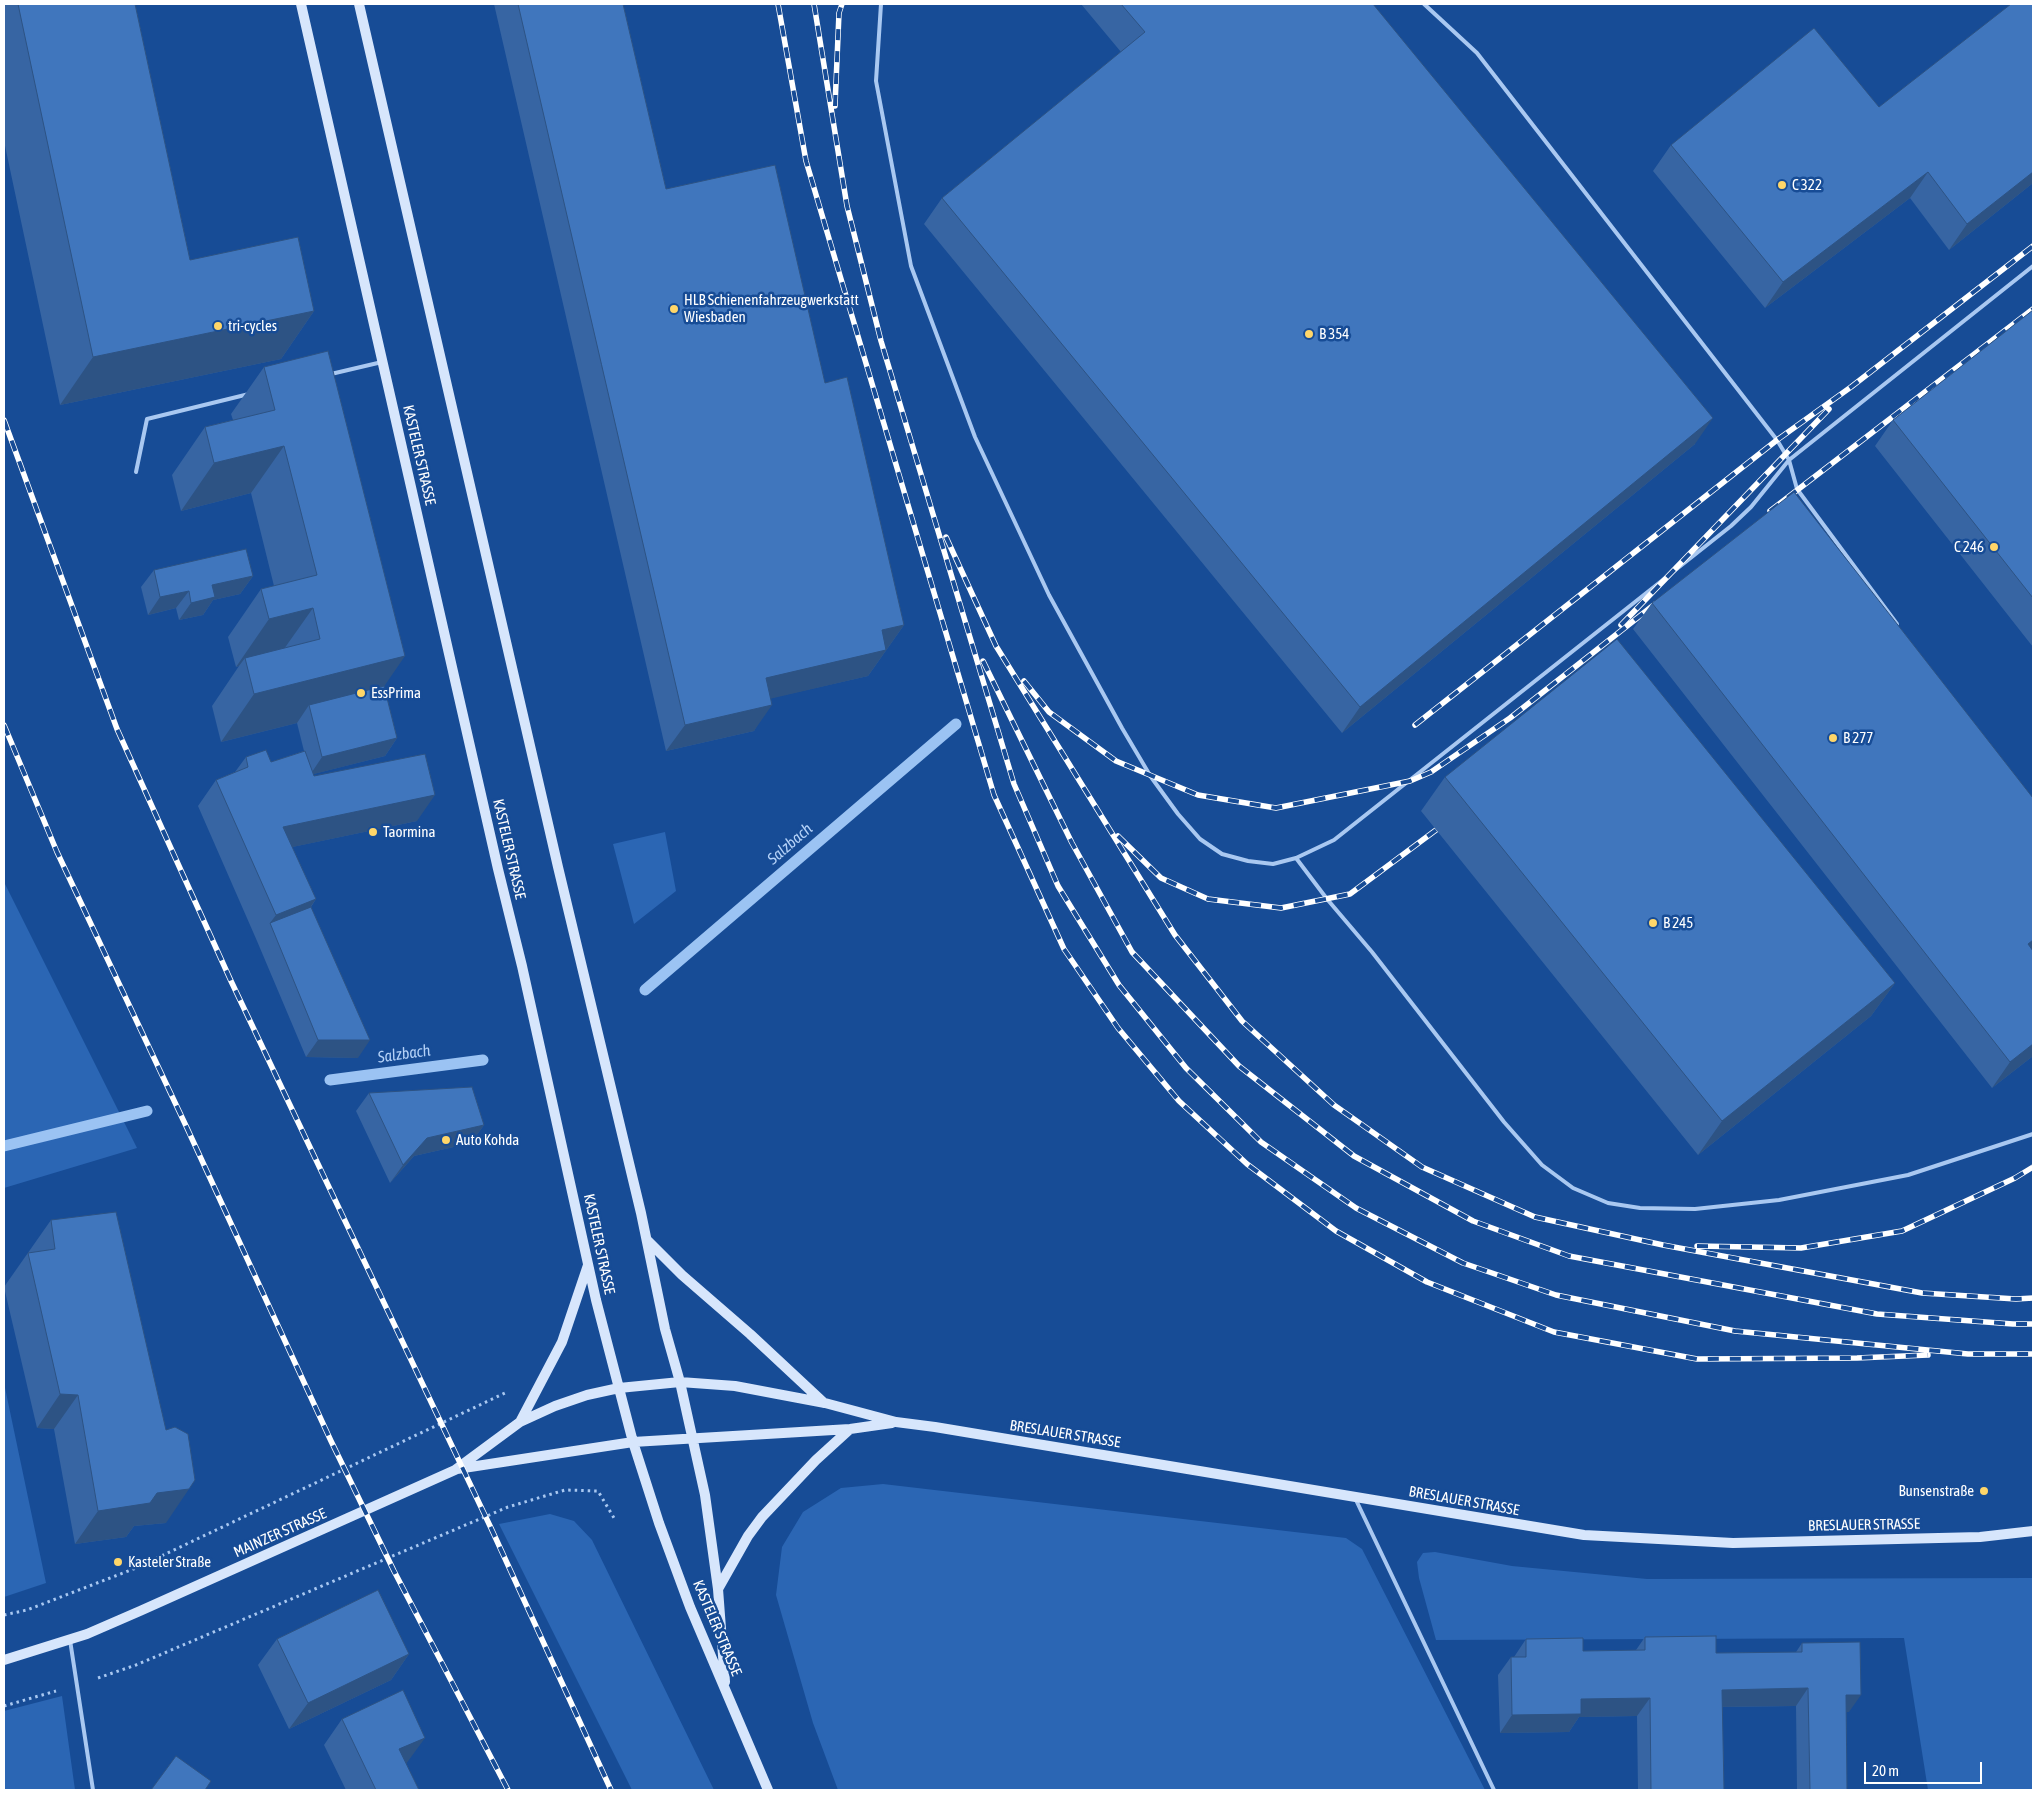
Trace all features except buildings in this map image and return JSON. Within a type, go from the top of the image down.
[{"type":"main road","name":"KASTELER STRASSE","points":[[301,4],[522,966],[596,1300],[618,1388],[659,1523],[690,1607],[768,1790]]},
{"type":"main road","name":"KASTELER STRASSE","points":[[359,4],[558,867],[646,1239],[665,1329],[693,1438],[705,1495],[718,1589],[726,1690]]},
{"type":"main road","points":[[646,1239],[682,1275],[825,1403]]},
{"type":"main road","points":[[520,1422],[562,1342],[572,1317],[588,1264]]},
{"type":"main road","name":"MAINZER STRASSE","points":[[4,1660],[70,1640],[140,1612],[455,1470],[520,1422],[555,1406],[587,1395],[618,1388],[680,1382]]},
{"type":"main road","name":"BRESLAUER STRASSE","points":[[680,1382],[735,1386],[825,1403],[896,1422],[936,1427],[1584,1535],[1723,1543],[1980,1537],[2033,1532]]},
{"type":"main road","name":"BRESLAUER STRASSE","points":[[693,1438],[850,1430],[896,1422]]},
{"type":"main road","points":[[718,1589],[748,1536],[762,1517],[816,1460],[850,1430]]},
{"type":"main road","name":"MAINZER STRASSE","points":[[455,1470],[633,1442],[693,1438]]},
{"type":"lane","points":[[881,4],[876,81],[910,266],[975,436],[1049,595],[1122,728],[1152,777],[1178,814],[1200,839],[1222,854],[1248,861],[1273,864],[1296,858],[1334,840],[1731,526],[1752,507],[1789,460],[2033,266]]},
{"type":"lane","points":[[1424,4],[1477,53],[1777,440],[1789,460],[1797,489],[1903,632]]},
{"type":"lane","points":[[323,376],[382,362]]},
{"type":"lane","points":[[136,472],[147,419],[258,392]]},
{"type":"lane","points":[[1296,858],[1327,899],[1372,952],[1504,1122],[1542,1164],[1573,1188],[1608,1203],[1640,1208],[1695,1209],[1779,1200],[1908,1175],[2033,1134]]},
{"type":"lane","points":[[1355,1498],[1494,1790]]},
{"type":"lane","points":[[70,1640],[93,1790]]},
{"type":"path","points":[[4,1615],[27,1610],[136,1568],[512,1390]]},
{"type":"path","points":[[4,1706],[136,1665],[508,1507],[565,1490],[598,1491],[614,1518]]},
{"type":"shaded area","points":[[665,832],[676,891],[634,924],[613,844]]},
{"type":"shaded area","points":[[4,882],[137,1148],[4,1188]]},
{"type":"shaded area","points":[[4,1383],[46,1583],[4,1597]]},
{"type":"shaded area","points":[[883,1484],[1346,1538],[1362,1549],[1485,1790],[838,1790],[813,1723],[776,1595],[782,1547],[803,1512],[841,1488]]},
{"type":"shaded area","points":[[550,1514],[574,1521],[592,1540],[714,1790],[632,1790],[499,1524]]},
{"type":"shaded area","points":[[1435,1552],[1512,1566],[1647,1579],[2033,1578],[2033,1790],[1928,1790],[1904,1638],[1436,1640],[1419,1578],[1417,1562],[1423,1553]]},
{"type":"shaded area","points":[[62,1696],[75,1790],[4,1790],[4,1711]]},
{"type":"waterway","name":"Salzbach","points":[[645,990],[956,724]]},
{"type":"waterway","name":"Salzbach","points":[[330,1080],[483,1060]]},
{"type":"waterway","name":"Salzbach","points":[[4,1146],[147,1111]]},
{"type":"railway","points":[[778,4],[806,161],[994,795],[1064,949],[1118,1028],[1179,1101],[1247,1164],[1336,1231],[1427,1282],[1554,1332],[1697,1359],[1857,1358],[1928,1355]]},
{"type":"railway","points":[[814,4],[847,206],[881,341],[1014,784],[1058,886],[1119,985],[1186,1068],[1261,1142],[1356,1208],[1463,1263],[1556,1295],[1735,1331],[1968,1354],[2033,1354]]},
{"type":"railway","points":[[835,106],[839,13],[842,4]]},
{"type":"railway","points":[[1415,725],[1777,440],[1851,387],[2033,246]]},
{"type":"railway","points":[[1770,511],[2033,309]]},
{"type":"railway","points":[[1621,625],[1829,409]]},
{"type":"railway","points":[[4,420],[117,729],[231,981],[491,1528],[611,1790]]},
{"type":"railway","points":[[946,537],[996,646],[1175,935],[1242,1021],[1334,1105],[1422,1167],[1535,1217],[1663,1245],[1922,1293],[2016,1299],[2033,1298]]},
{"type":"railway","points":[[1024,681],[1049,712],[1116,761],[1198,795],[1276,808],[1410,781],[1431,772],[1510,718],[1655,604]]},
{"type":"railway","points":[[983,661],[1072,843],[1132,952],[1239,1066],[1354,1156],[1473,1221],[1569,1256],[1877,1314],[2033,1324]]},
{"type":"railway","points":[[4,725],[57,852],[331,1441],[394,1571],[508,1790]]},
{"type":"railway","points":[[1118,836],[1161,878],[1208,899],[1281,908],[1350,894],[1436,830]]},
{"type":"railway","points":[[1697,1246],[1801,1248],[1902,1231],[2015,1178],[2033,1167]]},
{"type":"place","name":"C 322","points":[[1782,185]]},
{"type":"place","name":"HLB Schienenfahrzeugwerkstatt Wiesbaden","points":[[674,309]]},
{"type":"place","name":"tri-cycles","points":[[218,326]]},
{"type":"place","name":"B 354","points":[[1309,334]]},
{"type":"place","name":"C 246","points":[[1994,547]]},
{"type":"place","name":"EssPrima","points":[[361,693]]},
{"type":"place","name":"B 277","points":[[1833,738]]},
{"type":"place","name":"Taormina","points":[[373,832]]},
{"type":"place","name":"B 245","points":[[1653,923]]},
{"type":"place","name":"Auto Kohda","points":[[446,1140]]},
{"type":"place","name":"Bunsenstraße","points":[[1984,1491]]},
{"type":"place","name":"Kasteler Straße","points":[[118,1562]]}]
